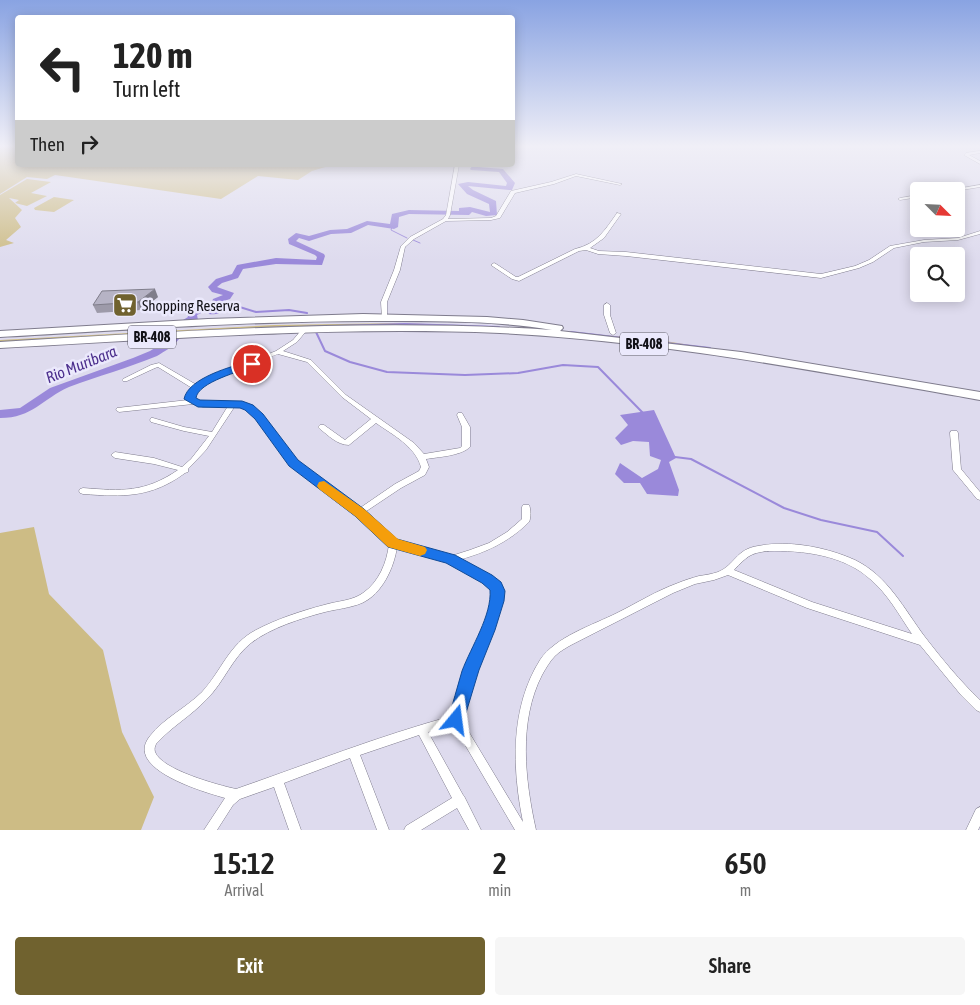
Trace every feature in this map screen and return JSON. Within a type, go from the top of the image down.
[{"type":"highway","points":[[0,336],[292,318],[384,318],[512,322],[558,328]]},
{"type":"highway","name":"BR-408","points":[[0,336],[336,322],[488,323],[613,333],[771,354],[980,388]]},
{"type":"highway","name":"BR-408","points":[[0,346],[305,329],[453,329],[502,331],[684,348],[980,396]]},
{"type":"street","points":[[447,215],[453,184]]},
{"type":"street","points":[[384,318],[384,302],[397,270],[403,246],[412,238],[447,215],[490,219],[498,217],[513,192],[549,184]]},
{"type":"street","points":[[965,188],[980,186]]},
{"type":"street","points":[[900,199],[910,197]]},
{"type":"street","points":[[494,266],[519,279],[577,250],[586,248],[602,237],[619,214]]},
{"type":"street","points":[[586,248],[598,252],[821,276],[857,267],[871,261],[892,247],[918,242],[958,239],[980,232]]},
{"type":"street","points":[[607,305],[607,315],[613,333]]},
{"type":"street","points":[[193,402],[190,399],[191,392],[195,387],[278,352],[295,341],[305,329]]},
{"type":"street","points":[[278,352],[309,360],[319,368],[335,388],[375,420],[402,437],[422,457],[425,467],[422,473],[398,486],[360,512]]},
{"type":"street","points":[[125,380],[159,365],[195,387]]},
{"type":"street","points":[[119,410],[193,402],[210,405],[233,404],[249,407],[259,417],[294,463],[360,512],[393,543],[450,559],[496,586],[497,591],[487,630],[471,670],[456,720],[521,830]]},
{"type":"street","points":[[83,492],[134,492],[160,485],[186,470],[197,458],[233,404]]},
{"type":"street","points":[[422,457],[466,447],[466,427],[460,415]]},
{"type":"street","points":[[153,420],[184,430],[213,434]]},
{"type":"street","points":[[322,426],[340,441],[346,443],[375,420]]},
{"type":"street","points":[[954,433],[957,470],[980,496]]},
{"type":"street","points":[[115,455],[154,461],[186,470]]},
{"type":"street","points":[[450,559],[472,554],[501,541],[518,529],[526,520],[526,508]]},
{"type":"street","points":[[236,795],[199,785],[158,765],[149,755],[149,746],[155,737],[194,706],[206,693],[233,654],[246,640],[258,633],[306,614],[350,604],[369,593],[375,588],[383,574],[393,552],[393,543]]},
{"type":"street","points":[[530,830],[525,810],[521,759],[523,730],[529,690],[543,664],[554,651],[571,640],[657,596],[690,582],[727,571],[735,562],[755,549],[775,548],[804,551],[851,562],[863,569],[876,579],[953,680],[980,707]]},
{"type":"street","points":[[727,571],[837,615],[923,642]]},
{"type":"street","points":[[210,830],[229,801],[236,795],[352,752],[421,729],[456,720]]},
{"type":"street","points":[[421,729],[476,830]]},
{"type":"street","points":[[352,752],[383,830]]},
{"type":"street","points":[[277,780],[295,830]]},
{"type":"street","points":[[410,830],[460,800]]},
{"type":"street","points":[[972,830],[980,813]]},
{"type":"shaded area","points":[[0,184],[16,184],[0,194]]},
{"type":"shaded area","points":[[19,184],[48,184],[31,193],[47,196],[27,206],[15,203],[19,200],[9,198],[22,210],[15,218],[21,227],[6,240],[14,243],[0,247],[0,195]]},
{"type":"shaded area","points":[[115,184],[246,184],[221,199]]},
{"type":"shaded area","points":[[54,197],[74,200],[54,212],[35,210],[34,208]]},
{"type":"shaded area","points":[[402,323],[525,328],[659,340],[980,392],[980,395],[694,348],[432,326],[318,326],[0,343],[0,340],[274,325]]},
{"type":"shaded area","points":[[654,410],[676,458],[669,462],[679,490],[678,496],[647,494],[640,483],[624,483],[615,474],[620,463],[642,478],[658,469],[661,460],[650,456],[649,442],[633,441],[621,445],[615,438],[628,425],[620,415]]},
{"type":"shaded area","points":[[34,527],[49,594],[103,650],[122,732],[154,797],[141,830],[0,830],[0,533]]},
{"type":"building","points":[[155,289],[138,302],[93,305],[102,291]]},
{"type":"waterway","name":"Rio Muribara","points":[[188,320],[193,320],[192,314],[201,309],[212,307],[212,312],[222,309],[216,306],[216,301],[227,297],[229,293],[215,290],[212,287],[219,281],[235,276],[240,267],[276,261],[319,263],[321,256],[292,242],[292,239],[299,235],[309,239],[330,232],[348,231],[367,223],[394,227],[395,216],[409,212],[469,213],[462,210],[470,209],[490,214],[494,213],[493,203],[470,192],[462,184],[509,188],[511,184]]},
{"type":"waterway","points":[[392,227],[391,230],[407,238]]},
{"type":"waterway","points":[[413,240],[420,243]]},
{"type":"waterway","points":[[217,300],[256,312],[289,310],[307,313]]},
{"type":"waterway","points":[[266,328],[405,324],[499,327]]},
{"type":"waterway","points":[[316,332],[325,351],[350,362],[387,372],[465,375],[518,373],[563,365],[598,367],[643,413]]},
{"type":"waterway","points":[[571,332],[710,348]]},
{"type":"waterway","name":"Rio Muribara","points":[[0,414],[24,411],[54,390],[137,360],[166,346],[174,339]]},
{"type":"waterway","points":[[675,457],[691,459],[784,508],[821,520],[877,532],[903,556]]},
{"type":"slow traffic","points":[[324,486],[360,512],[393,543],[420,550]]},
{"type":"place","name":"Shopping Reserva","points":[[125,305]]},
{"type":"route","points":[[252,364],[202,382],[191,392],[190,399],[198,404],[242,405],[249,407],[259,417],[294,463],[360,512],[393,543],[450,559],[496,586],[496,601],[471,670],[456,720]]}]
